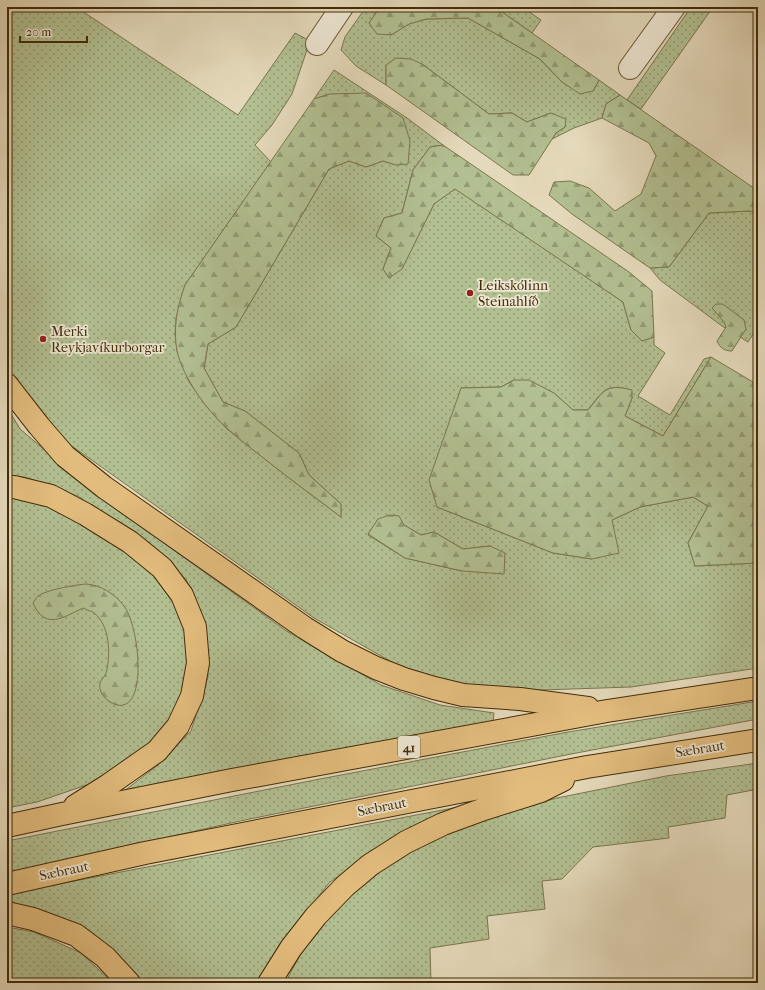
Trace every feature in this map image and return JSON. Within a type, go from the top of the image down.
[{"type":"highway","points":[[7,385],[65,456],[104,487],[305,628],[342,651],[376,668],[404,679],[463,695],[520,699],[607,711]]},
{"type":"highway","points":[[7,487],[14,487],[52,496],[130,542],[162,568],[182,595],[195,627],[198,663],[192,696],[178,726],[157,751],[107,786],[62,814]]},
{"type":"highway","name":"41","points":[[7,826],[232,780],[607,711],[758,688]]},
{"type":"highway","name":"Sæbraut","points":[[7,884],[145,853],[587,767],[758,740]]},
{"type":"highway","points":[[269,983],[291,948],[316,916],[345,886],[370,865],[406,842],[443,824],[484,809],[541,792],[587,767]]},
{"type":"highway","points":[[7,913],[32,919],[76,935],[105,957],[129,983]]},
{"type":"street","points":[[317,44],[342,7]]},
{"type":"street","points":[[630,68],[674,7]]},
{"type":"green space","points":[[7,7],[76,7],[238,115],[295,33],[310,41],[292,94],[272,125],[255,145],[271,162],[185,285],[176,318],[175,334],[177,351],[189,382],[207,407],[227,429],[341,517],[341,504],[309,475],[299,453],[245,411],[223,402],[204,368],[208,344],[236,327],[329,169],[349,161],[366,167],[383,161],[396,165],[330,94],[314,99],[334,70],[407,118],[443,145],[430,147],[413,170],[402,213],[384,218],[376,236],[391,248],[383,269],[402,268],[434,204],[455,188],[623,302],[631,330],[642,341],[654,337],[654,345],[665,353],[638,396],[670,415],[704,359],[711,357],[663,436],[625,416],[632,398],[631,390],[610,388],[601,393],[588,410],[573,410],[554,393],[514,380],[501,387],[461,388],[437,507],[553,553],[592,559],[612,520],[640,507],[693,497],[708,506],[688,543],[695,566],[758,563],[758,668],[631,687],[541,690],[469,687],[397,665],[314,618],[62,439],[12,381],[7,364]],"holes":[[[378,519],[404,525],[421,535],[434,532],[463,549],[490,546],[462,571],[405,558],[368,535]]]},
{"type":"green space","points":[[366,7],[380,7],[369,23],[391,35],[409,24],[426,19],[468,18],[540,59],[562,82],[593,91],[599,80],[620,95],[606,104],[602,118],[574,128],[552,139],[556,133],[565,127],[551,113],[527,122],[512,113],[489,114],[422,64],[386,65],[386,85],[356,66],[341,50],[345,37]]},
{"type":"green space","points":[[380,7],[495,7],[599,80],[593,91],[580,94],[562,82],[540,59],[468,18],[426,19],[409,24],[391,35],[377,34],[369,23]]},
{"type":"green space","points":[[495,7],[522,7],[541,20],[532,33]]},
{"type":"green space","points":[[691,7],[713,7],[641,109],[627,100]]},
{"type":"green space","points":[[396,58],[411,59],[422,64],[489,114],[512,113],[527,122],[551,113],[566,119],[565,127],[556,133],[529,175],[513,175],[386,85],[386,65]]},
{"type":"green space","points":[[366,93],[403,118],[410,141],[408,164],[396,165],[383,161],[366,167],[349,161],[329,169],[236,327],[208,344],[204,368],[223,402],[245,411],[299,453],[309,475],[341,504],[341,517],[285,475],[220,422],[190,383],[180,361],[175,334],[178,309],[185,285],[314,99],[330,94]]},
{"type":"green space","points":[[620,95],[758,191],[758,214],[750,211],[709,213],[669,267],[650,268],[572,214],[549,195],[554,182],[570,181],[589,188],[615,211],[641,194],[656,156],[649,143],[602,118],[606,104]]},
{"type":"green space","points":[[443,145],[629,272],[652,291],[654,337],[642,341],[631,330],[623,302],[455,189],[434,204],[402,269],[389,278],[383,269],[391,248],[376,236],[384,218],[402,213],[413,170],[430,147]]},
{"type":"green space","points":[[750,211],[758,214],[758,326],[748,342],[722,326],[660,280],[650,268],[669,267],[709,213]]},
{"type":"green space","points":[[716,304],[723,304],[744,320],[746,329],[732,351],[723,349],[719,346],[717,341],[726,327],[724,322],[712,308]]},
{"type":"green space","points":[[711,357],[758,385],[758,563],[695,566],[688,543],[708,506],[693,497],[640,507],[612,520],[619,553],[592,559],[553,553],[437,507],[429,480],[461,388],[501,387],[514,380],[529,380],[554,393],[573,410],[588,410],[602,393],[610,388],[632,390],[632,398],[625,416],[663,436]]},
{"type":"green space","points":[[7,407],[20,429],[104,500],[285,630],[381,685],[440,705],[494,713],[493,722],[119,795],[158,765],[191,731],[208,677],[206,637],[186,579],[143,544],[78,496],[25,477],[7,477]]},
{"type":"green space","points":[[7,496],[62,510],[151,569],[173,596],[186,626],[190,661],[185,697],[166,733],[98,781],[37,802],[7,808]]},
{"type":"green space","points":[[389,515],[399,516],[404,525],[421,535],[434,532],[463,549],[490,546],[505,553],[504,574],[462,571],[405,558],[368,534],[378,519]]},
{"type":"green space","points":[[86,584],[97,586],[107,591],[124,606],[129,614],[136,641],[138,672],[136,686],[132,697],[126,704],[117,705],[112,703],[101,692],[100,683],[105,676],[108,666],[109,649],[106,633],[99,618],[93,612],[83,608],[62,618],[49,619],[43,617],[38,612],[33,603],[37,597],[46,592]]},
{"type":"green space","points":[[758,701],[758,719],[571,754],[240,821],[7,873],[7,841],[568,732]]},
{"type":"green space","points":[[758,763],[758,789],[727,795],[725,818],[668,827],[669,838],[593,847],[562,879],[542,881],[545,909],[487,916],[489,939],[430,948],[431,983],[285,983],[305,946],[341,901],[384,865],[455,827],[557,798],[666,776]]},
{"type":"green space","points":[[463,806],[415,826],[330,882],[279,945],[258,983],[145,983],[66,920],[7,902],[7,894]]},
{"type":"green space","points":[[7,927],[34,932],[81,953],[113,983],[7,983]]},
{"type":"place","name":"Leikskólinn Steinahlíð","points":[[470,293]]},
{"type":"place","name":"Merki Reykjavíkurborgar","points":[[43,339]]}]
